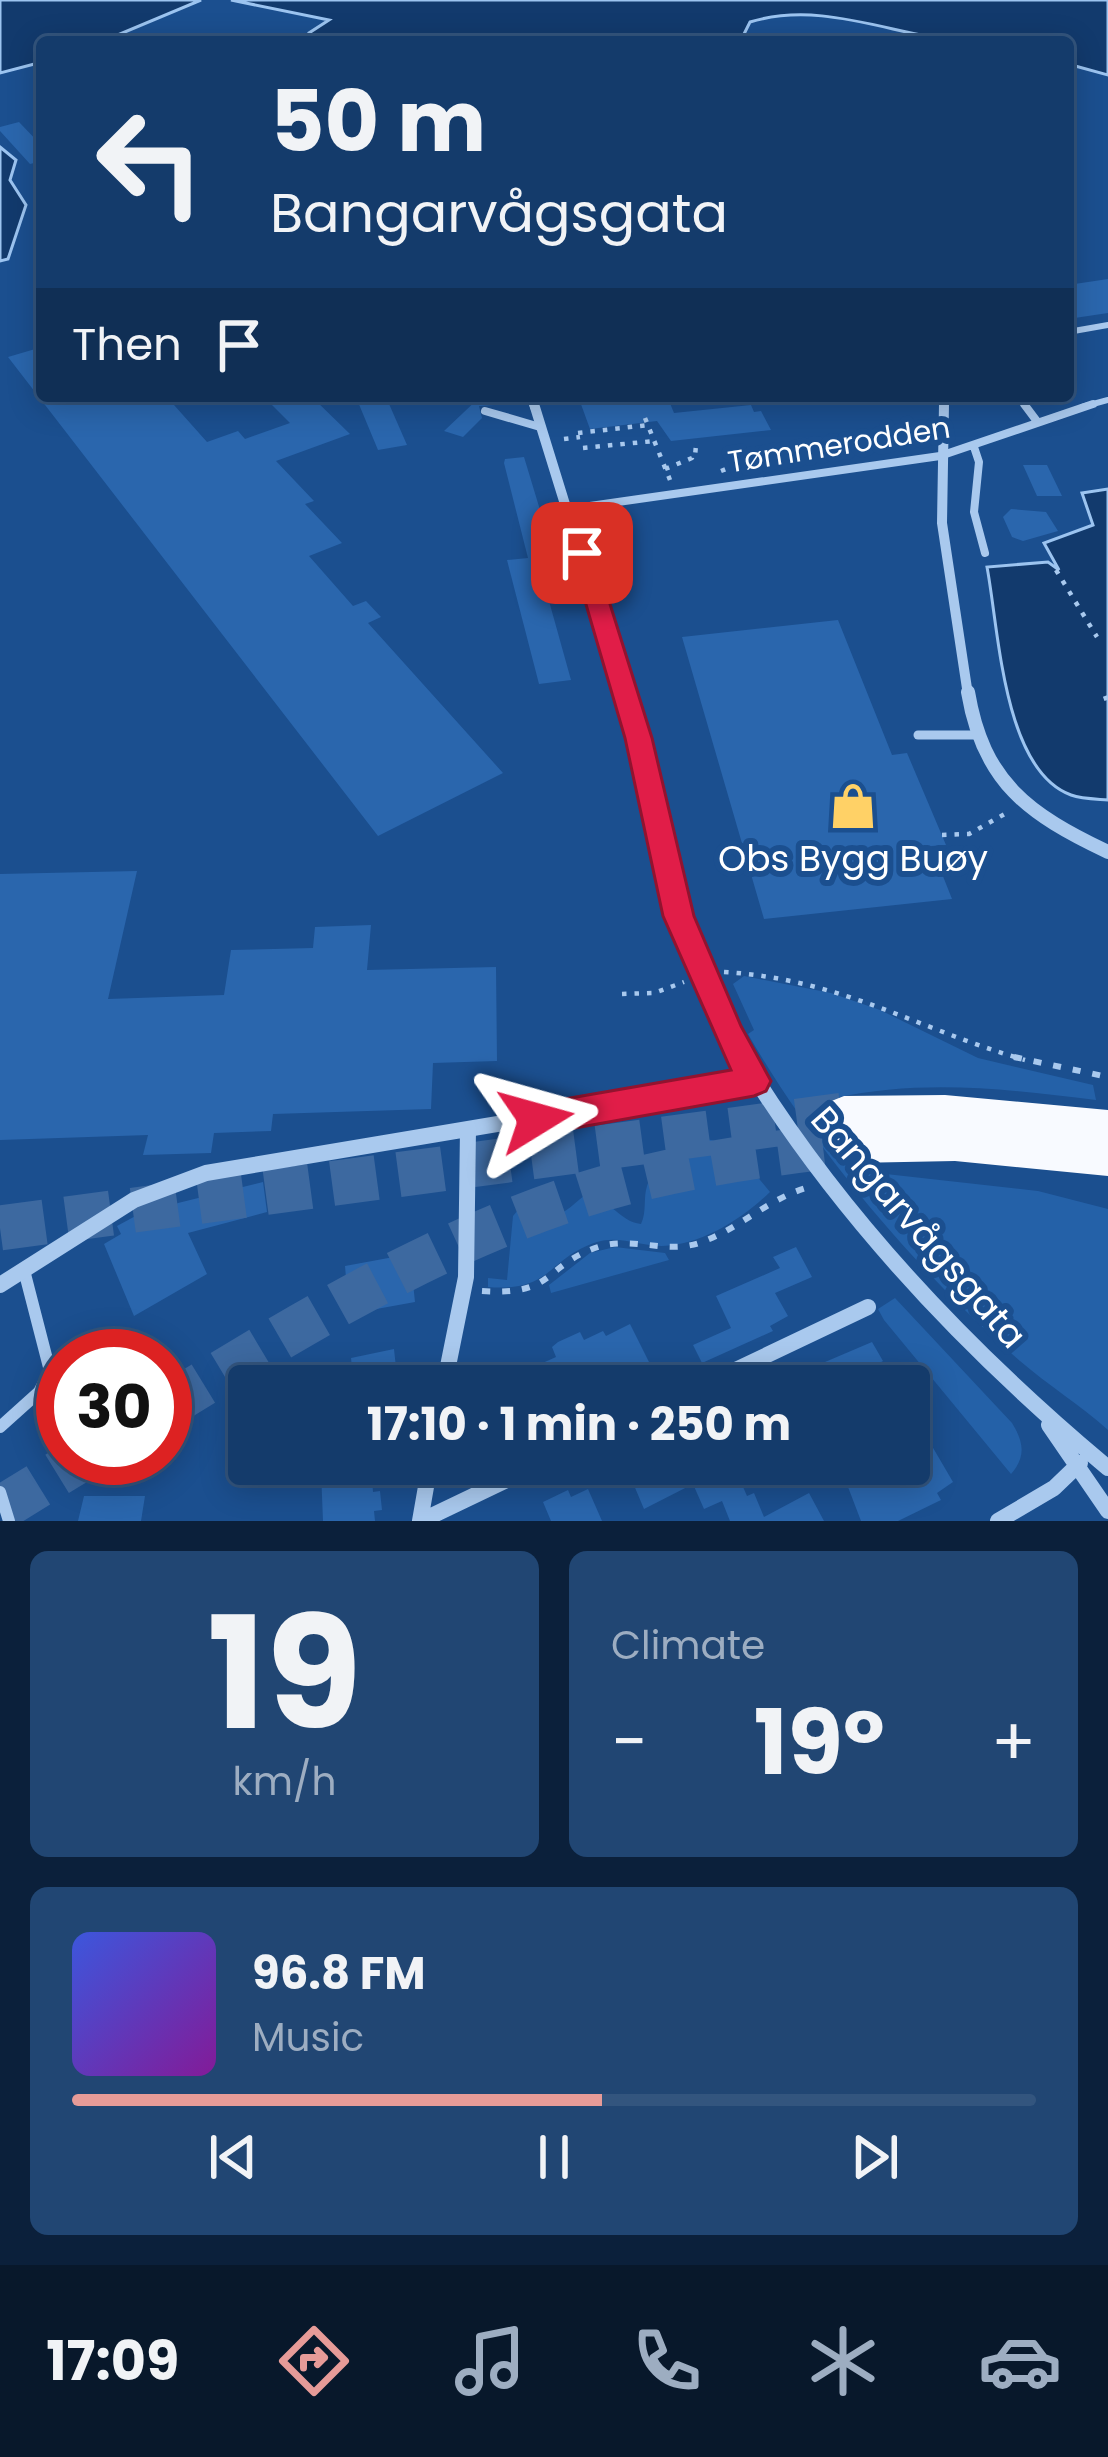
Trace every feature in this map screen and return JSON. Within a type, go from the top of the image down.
[{"type":"highway","points":[[1108,1129],[982,1116],[849,1129],[1108,1156]]},
{"type":"highway","points":[[1052,1149],[1108,1171]]},
{"type":"street","name":"Bangarvågsgata","points":[[533,402],[638,738],[679,916],[728,1033],[754,1081],[864,1227],[1042,1414],[1108,1468]]},
{"type":"street","points":[[944,402],[942,522],[975,735],[990,766],[1023,802],[1059,828],[1108,852]]},
{"type":"street","points":[[0,1286],[109,1215],[185,1180],[246,1165],[656,1101],[754,1081]]},
{"type":"street","points":[[448,1365],[470,1230],[468,1129]]},
{"type":"street","points":[[746,1365],[868,1307]]},
{"type":"street","name":"Bangarvågsgata","points":[[1042,1414],[1108,1511]]},
{"type":"street","points":[[998,1521],[1054,1488],[1090,1453]]},
{"type":"street","points":[[421,1521],[427,1485]]},
{"type":"street","points":[[421,1521],[496,1485]]},
{"type":"lane","points":[[1074,331],[1108,325]]},
{"type":"lane","name":"Tømmerodden","points":[[569,509],[940,456],[1036,420],[1108,400]]},
{"type":"lane","points":[[1022,402],[1036,420]]},
{"type":"lane","points":[[485,411],[540,427]]},
{"type":"lane","points":[[974,447],[979,462],[974,512],[985,554]]},
{"type":"lane","points":[[918,735],[975,735]]},
{"type":"lane","points":[[0,1427],[38,1392],[50,1371],[25,1274]]},
{"type":"lane","points":[[0,1492],[9,1521]]},
{"type":"path","points":[[568,403],[580,402]]},
{"type":"path","points":[[645,418],[676,495]]},
{"type":"path","points":[[563,439],[648,425]]},
{"type":"path","points":[[584,448],[654,441]]},
{"type":"path","points":[[714,476],[781,447]]},
{"type":"path","points":[[665,469],[692,458],[693,449],[704,451]]},
{"type":"path","points":[[669,479],[680,480]]},
{"type":"path","points":[[1056,570],[1097,638]]},
{"type":"path","points":[[942,835],[969,834],[1011,810]]},
{"type":"path","points":[[720,972],[790,976],[820,984],[873,1000],[999,1055],[1062,1073],[1108,1077]]},
{"type":"path","points":[[622,994],[654,993],[684,982]]},
{"type":"path","points":[[464,1289],[525,1294],[603,1244],[656,1249],[700,1243],[767,1200],[806,1188]]},
{"type":"shaded area","points":[[0,0],[201,0],[115,36],[36,36],[36,64],[0,73]]},
{"type":"shaded area","points":[[231,0],[1108,0],[1108,75],[1074,66],[1074,36],[928,36],[804,15],[750,22],[743,36],[310,36],[329,20]]},
{"type":"shaded area","points":[[0,147],[16,160],[10,180],[26,205],[8,259],[0,261]]},
{"type":"shaded area","points":[[1108,489],[1108,800],[1071,795],[1048,781],[1031,758],[1008,695],[987,567],[1048,562],[1059,570],[1044,543],[1093,525],[1082,493]]},
{"type":"shaded area","points":[[744,976],[831,993],[880,1010],[978,1058],[1093,1085],[1096,1100],[933,1087],[835,1098],[868,1172],[1038,1191],[1108,1209],[1108,1430],[982,1326],[871,1208],[804,1122],[748,1034],[754,1030],[733,984]]},
{"type":"shaded area","points":[[707,1139],[731,1145],[770,1192],[734,1221],[677,1244],[597,1242],[538,1279],[488,1287],[488,1278],[507,1280],[513,1216],[518,1210],[528,1208],[552,1216],[585,1195],[641,1224],[647,1186],[656,1168],[679,1150]]},
{"type":"shaded area","points":[[615,1247],[665,1253],[669,1260],[551,1293],[549,1285],[590,1253]]},
{"type":"shaded area","points":[[895,1298],[1012,1423],[1022,1449],[1011,1474],[930,1376],[930,1365],[921,1365],[878,1309]]},
{"type":"building","points":[[19,122],[36,140],[36,162],[30,164],[0,127]]},
{"type":"building","points":[[1108,279],[1108,313],[1074,318],[1074,284]]},
{"type":"building","points":[[36,349],[36,393],[8,357]]},
{"type":"building","points":[[43,402],[171,402],[207,442],[238,431],[245,439],[290,423],[269,402],[317,402],[350,434],[276,461],[314,501],[305,504],[342,543],[309,556],[353,606],[366,601],[381,617],[368,623],[503,773],[378,836]]},
{"type":"building","points":[[358,402],[388,402],[407,445],[378,450]]},
{"type":"building","points":[[475,402],[497,402],[479,406],[482,418],[463,437],[444,431]]},
{"type":"building","points":[[580,402],[669,402],[674,413],[751,405],[754,412],[761,411],[771,430],[671,441],[657,421],[590,429]]},
{"type":"building","points":[[524,457],[557,566],[551,567],[555,582],[544,583],[571,680],[539,684],[507,560],[528,558],[504,463]]},
{"type":"building","points":[[1023,465],[1047,465],[1062,496],[1037,496]]},
{"type":"building","points":[[1011,509],[1046,512],[1058,531],[1023,541],[1012,537],[1003,517]]},
{"type":"building","points":[[838,620],[892,755],[907,753],[946,845],[931,846],[952,899],[764,919],[682,637]]},
{"type":"building","points":[[137,871],[108,999],[224,995],[231,950],[313,948],[315,927],[371,925],[367,970],[496,967],[497,1061],[433,1063],[431,1109],[273,1114],[271,1131],[214,1133],[211,1153],[143,1155],[148,1135],[0,1140],[0,874]]},
{"type":"building","points":[[263,1182],[267,1212],[188,1233],[207,1274],[134,1316],[104,1244],[121,1234],[117,1226],[154,1206],[158,1214],[178,1203]]},
{"type":"building","points":[[796,1247],[812,1277],[775,1293],[788,1316],[770,1326],[773,1331],[702,1363],[693,1345],[731,1328],[716,1296],[780,1268],[773,1257]]},
{"type":"building","points":[[410,1254],[415,1302],[349,1314],[345,1266]]},
{"type":"building","points":[[630,1324],[650,1365],[538,1365],[556,1357],[552,1347],[558,1342],[580,1332],[584,1340],[603,1331],[606,1336]]},
{"type":"building","points":[[872,1342],[883,1361],[876,1365],[818,1365]]},
{"type":"building","points":[[394,1349],[396,1365],[352,1365],[351,1358]]},
{"type":"building","points":[[930,1443],[953,1482],[937,1493],[941,1500],[898,1521],[861,1521],[848,1487],[930,1485]]},
{"type":"building","points":[[322,1485],[372,1485],[373,1492],[380,1491],[382,1510],[374,1511],[375,1521],[323,1521]]},
{"type":"building","points":[[634,1485],[691,1485],[644,1509]]},
{"type":"building","points":[[693,1485],[742,1485],[747,1496],[754,1493],[764,1517],[809,1493],[824,1521],[730,1521],[722,1501],[704,1509]]},
{"type":"building","points":[[588,1489],[602,1521],[551,1521],[543,1502],[568,1490],[571,1497]]},
{"type":"building","points":[[84,1496],[145,1496],[141,1521],[78,1521]]},
{"type":"tunnel","points":[[0,1228],[844,1115]]},
{"type":"tunnel","points":[[192,1391],[368,1289],[527,1215],[615,1185],[682,1169],[853,1144]]},
{"type":"tunnel","points":[[0,1509],[39,1485]]},
{"type":"place","name":"Obs Bygg Buøy","points":[[853,806]]},
{"type":"route","points":[[536,1119],[754,1081],[702,976],[679,916],[638,738],[582,553]]}]
